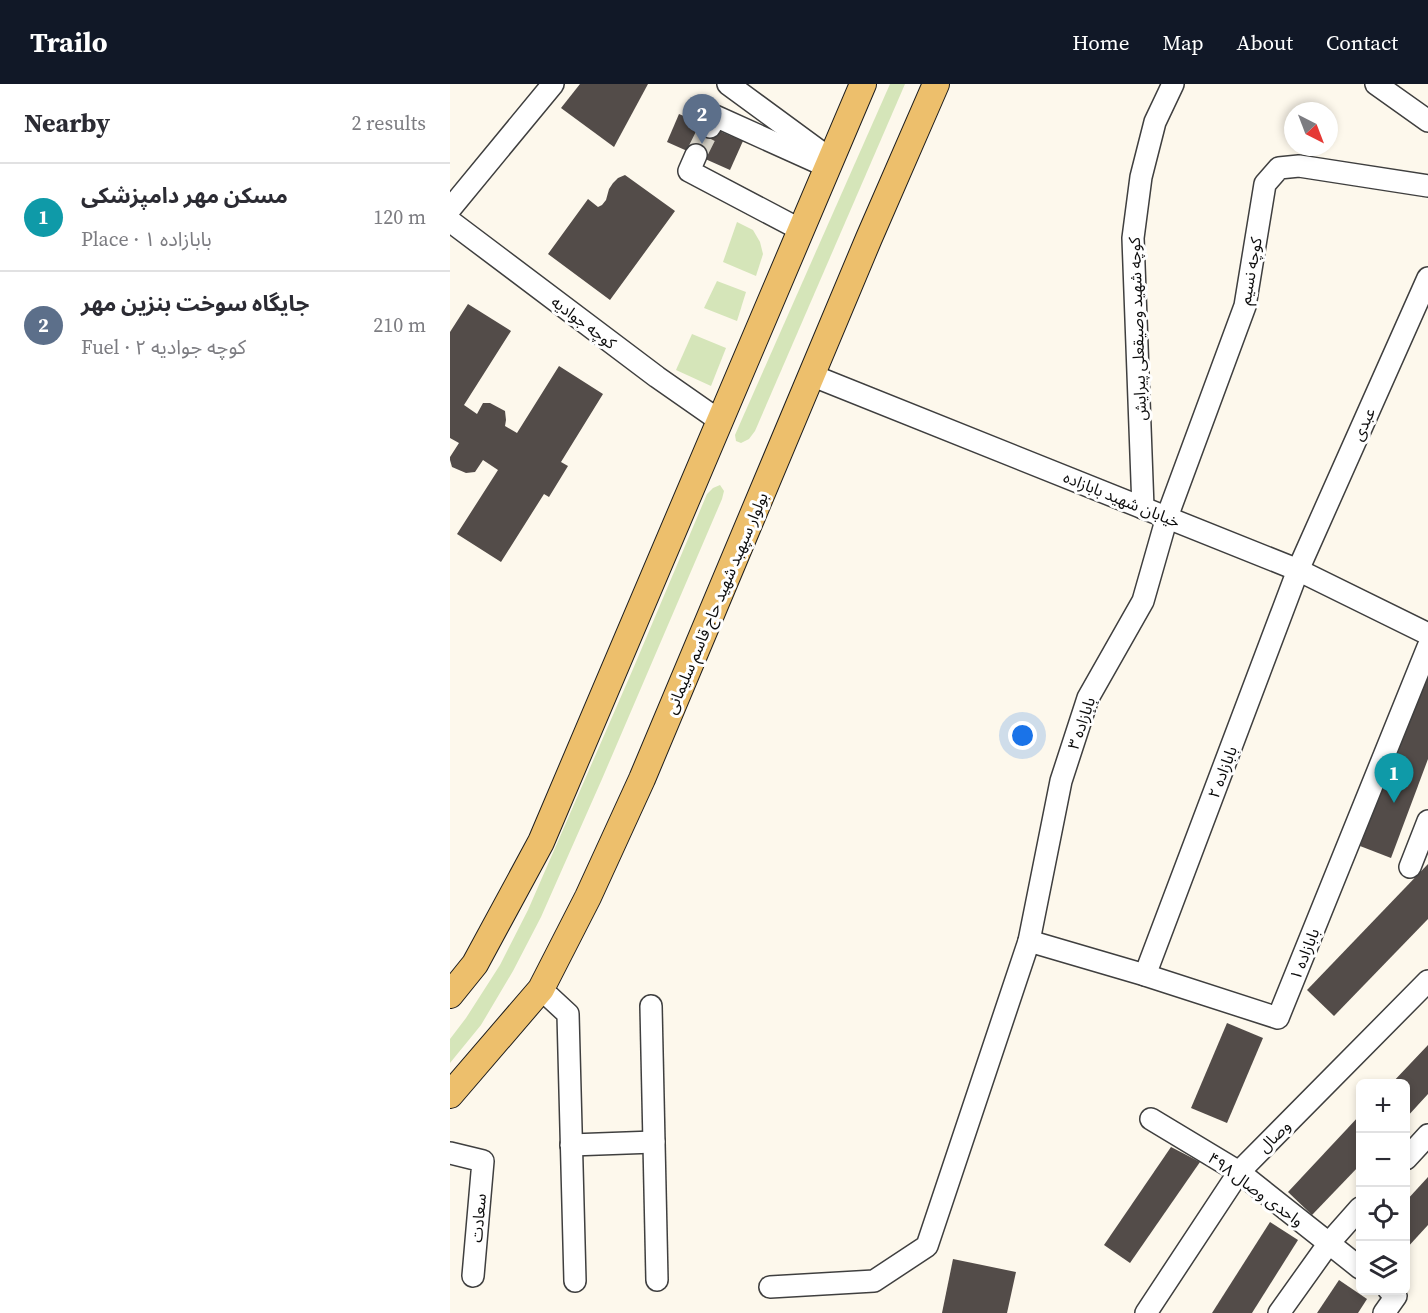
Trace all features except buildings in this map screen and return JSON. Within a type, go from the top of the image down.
[{"type":"main road","points":[[450,995],[476,964],[541,842],[863,84]]},
{"type":"main road","name":"بولوار سپهبد شهید حاج قاسم سلیمانی","points":[[450,1095],[541,989],[588,897],[642,779],[868,238],[936,84]]},
{"type":"street","points":[[450,209],[553,84]]},
{"type":"street","points":[[728,84],[830,164]]},
{"type":"street","name":"کوچه شهید وصیقعلی پیرایش","points":[[1143,508],[1133,238],[1141,177],[1155,122],[1173,84]]},
{"type":"street","points":[[1376,84],[1428,121]]},
{"type":"street","points":[[710,127],[715,116],[830,164]]},
{"type":"street","points":[[696,155],[689,171],[801,230]]},
{"type":"street","name":"کوچه نسیم","points":[[1167,517],[1245,306],[1265,184],[1279,168],[1299,166],[1428,186]]},
{"type":"street","name":"کوچه جوادیه","points":[[450,221],[657,377],[720,421]]},
{"type":"street","name":"عبدی","points":[[1298,570],[1428,278]]},
{"type":"street","name":"خیابان شهید بابازاده","points":[[811,375],[1298,570],[1428,634]]},
{"type":"street","name":"بابازاده ۳","points":[[770,1287],[874,1281],[927,1246],[1029,941],[1061,781],[1088,698],[1143,601],[1167,517]]},
{"type":"street","name":"بابازاده ۲","points":[[1145,975],[1298,570]]},
{"type":"street","name":"بابازاده ۱","points":[[1029,941],[1278,1018],[1428,647]]},
{"type":"street","points":[[1410,867],[1428,821]]},
{"type":"street","name":"وصال","points":[[1146,1313],[1239,1172],[1428,981]]},
{"type":"street","points":[[541,989],[568,1014],[574,1281]]},
{"type":"street","points":[[651,1006],[657,1280]]},
{"type":"street","name":"۴۹۸ واحدی وصال","points":[[1151,1119],[1239,1172],[1356,1265]]},
{"type":"street","points":[[1410,1155],[1428,1135]]},
{"type":"street","points":[[571,1145],[654,1142]]},
{"type":"street","name":"سعادت","points":[[450,1153],[483,1161],[473,1276]]},
{"type":"street","points":[[1279,1313],[1329,1243],[1356,1213]]},
{"type":"street","points":[[1384,1313],[1395,1295]]},
{"type":"green space","points":[[890,84],[905,84],[755,431],[749,439],[741,443],[736,441],[735,435]]},
{"type":"green space","points":[[737,222],[753,230],[760,242],[763,254],[756,276],[723,262]]},
{"type":"green space","points":[[717,281],[746,292],[737,321],[704,308]]},
{"type":"green space","points":[[692,334],[726,348],[711,386],[676,370]]},
{"type":"green space","points":[[720,485],[724,491],[722,499],[541,917],[481,1025],[450,1063],[450,1039],[500,965],[528,910],[707,494]]},
{"type":"tunnel","points":[[696,155],[710,127]]},
{"type":"place","name":"جایگاه سوخت بنزین مهر","points":[[702,144]]},
{"type":"place","name":"مسکن مهر دامپزشکی","points":[[1394,803]]}]
